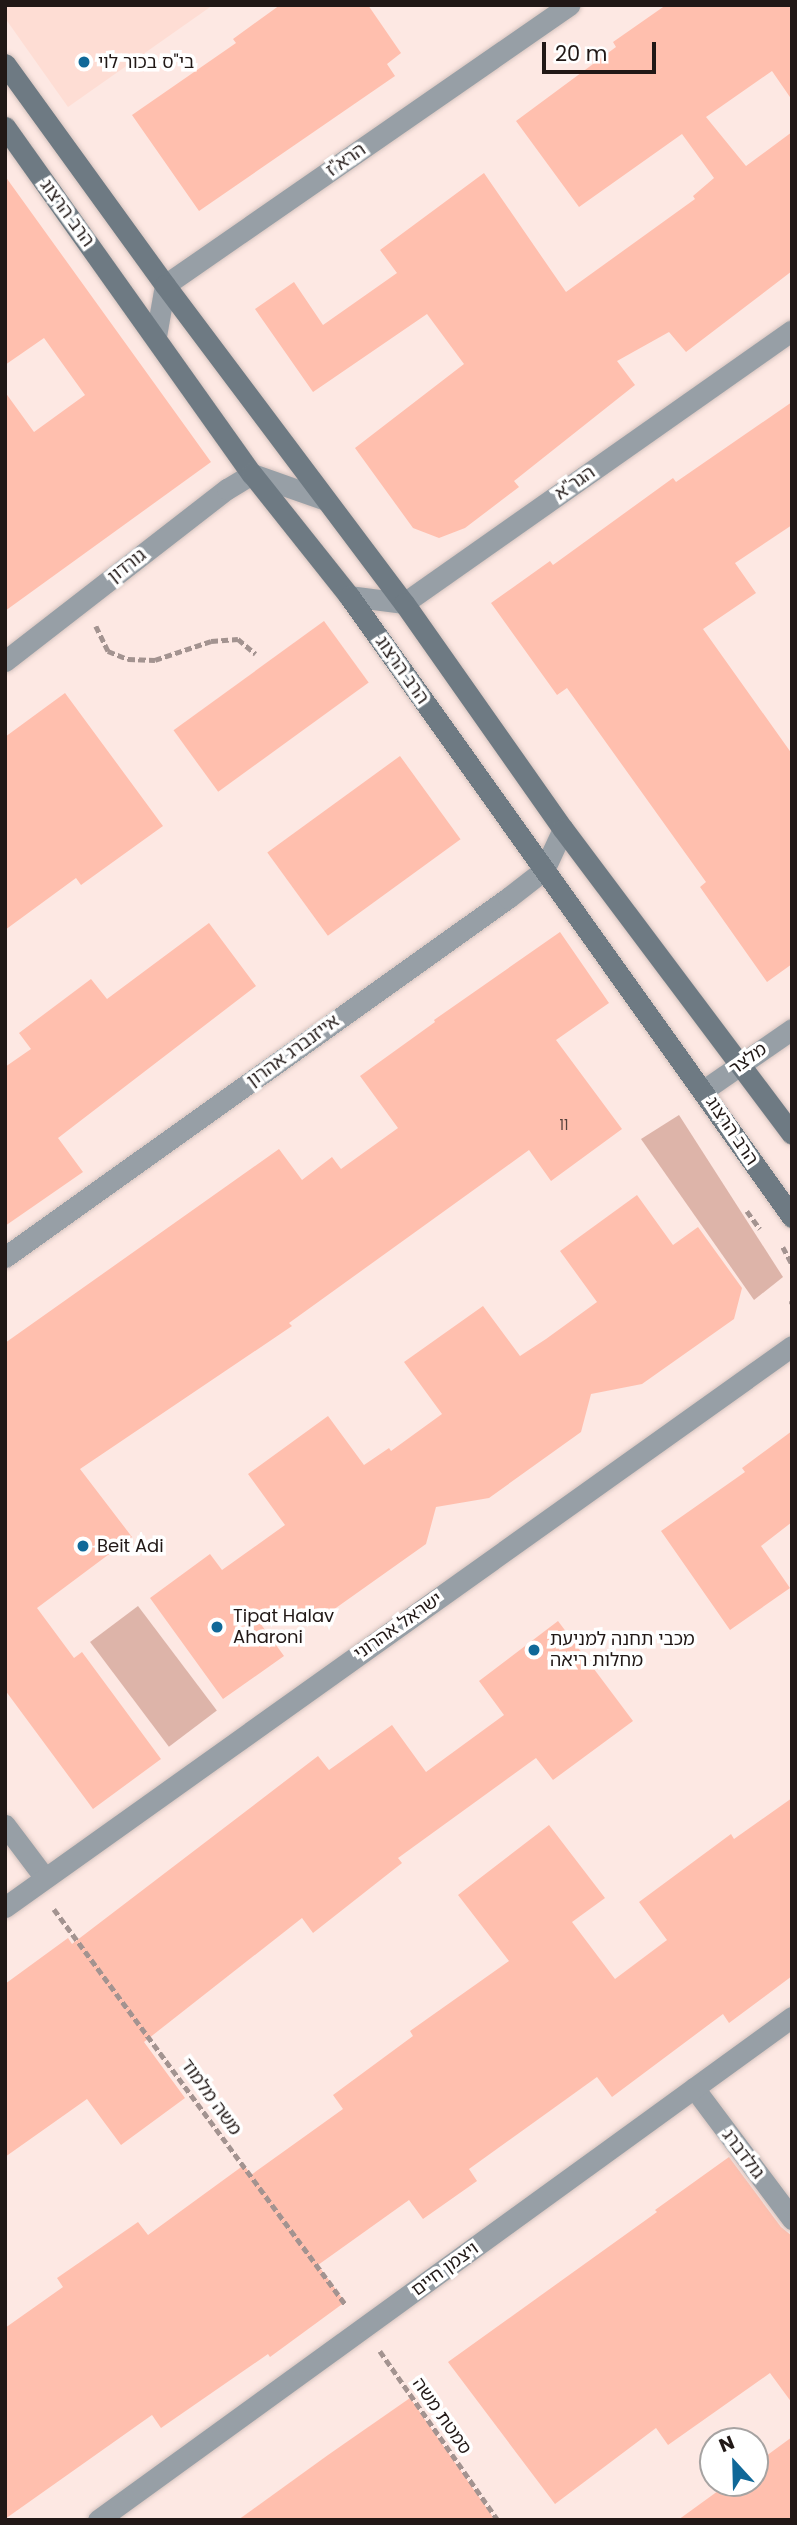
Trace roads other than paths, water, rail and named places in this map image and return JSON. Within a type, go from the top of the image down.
[{"type":"street","name":"הרא\"ז","points":[[165,285],[570,5]]},
{"type":"street","name":"הרב הרצוג","points":[[5,64],[165,285],[404,603],[563,829],[792,1134]]},
{"type":"street","name":"הרב הרצוג","points":[[5,127],[252,474],[349,596],[704,1090],[792,1217]]},
{"type":"street","points":[[156,337],[165,285]]},
{"type":"street","name":"הגר\"א","points":[[404,603],[792,330]]},
{"type":"street","points":[[252,474],[326,500]]},
{"type":"street","name":"גורדון","points":[[5,661],[227,489],[252,474]]},
{"type":"street","points":[[349,596],[404,603]]},
{"type":"street","name":"אייזנברג אהרון","points":[[5,1257],[544,870],[563,829]]},
{"type":"street","name":"מלצר","points":[[704,1090],[792,1029]]},
{"type":"street","name":"ישראל אהרוני","points":[[5,1907],[792,1346]]},
{"type":"street","points":[[5,1825],[41,1881]]},
{"type":"street","name":"ויצמן חיים","points":[[98,2520],[792,2017]]},
{"type":"street","name":"גולדברג","points":[[694,2088],[792,2219]]},
{"type":"place","name":"בי\"ס בכור לוי","points":[[84,62]]},
{"type":"place","name":"Beit Adi","points":[[83,1546]]},
{"type":"place","name":"Tipat Halav Aharoni","points":[[217,1627]]},
{"type":"place","name":"מכבי תחנה למניעת מחלות ריאה","points":[[534,1650]]}]
